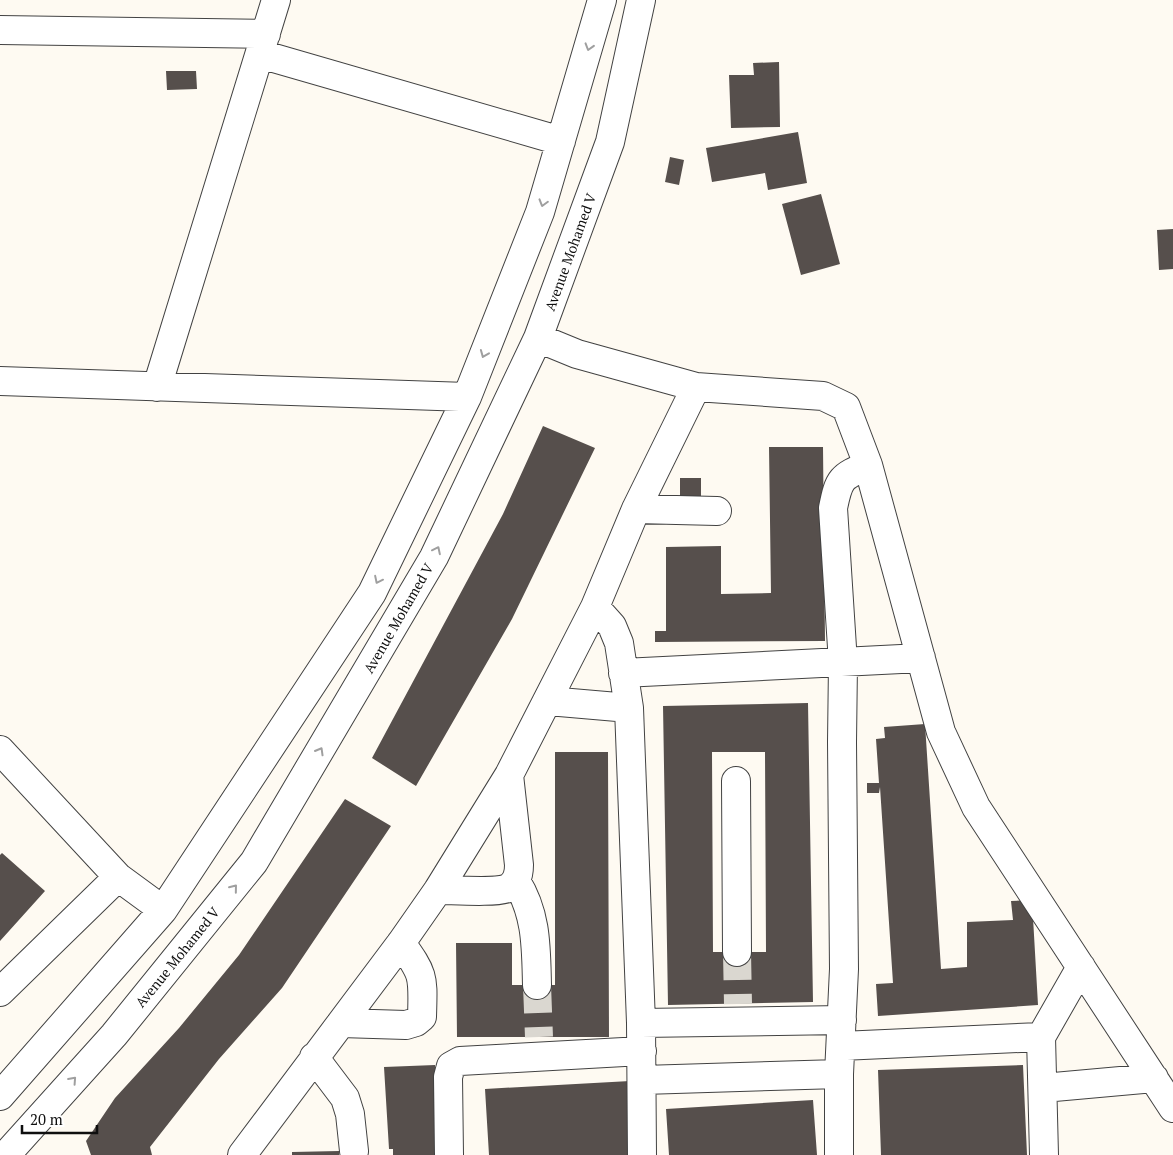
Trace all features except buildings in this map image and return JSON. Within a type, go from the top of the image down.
[{"type":"street","points":[[157,387],[276,0]]},
{"type":"street","points":[[0,1096],[164,910],[372,593],[467,397],[540,212],[602,0]]},
{"type":"street","name":"Avenue Mohamed V","points":[[6,1155],[114,1035],[254,862],[434,557],[538,338],[610,142],[641,0]]},
{"type":"street","points":[[0,30],[263,44],[561,141]]},
{"type":"street","points":[[538,338],[577,354],[696,387],[823,396],[846,407],[868,465],[941,732],[976,807],[1173,1108]]},
{"type":"street","points":[[0,381],[467,397]]},
{"type":"street","points":[[242,1155],[401,943],[438,890],[509,775],[595,607],[636,509],[696,387]]},
{"type":"street","points":[[840,1155],[840,1074],[844,969],[843,663],[834,508],[837,490],[844,476],[868,465]]},
{"type":"street","points":[[636,509],[717,511]]},
{"type":"street","points":[[595,607],[612,626],[618,643],[629,708],[643,1080],[642,1155]]},
{"type":"street","points":[[624,673],[920,658]]},
{"type":"street","points":[[548,701],[629,708]]},
{"type":"street","points":[[0,750],[118,877],[164,910]]},
{"type":"street","points":[[438,890],[503,889],[516,881],[519,874],[519,865],[509,775]]},
{"type":"street","points":[[736,780],[737,952]]},
{"type":"street","points":[[0,992],[118,877]]},
{"type":"street","points":[[516,881],[524,894],[534,922],[537,985]]},
{"type":"street","points":[[341,1023],[406,1025],[416,1022],[422,1017],[422,980],[419,967],[401,943]]},
{"type":"street","points":[[1044,1155],[1041,1037],[1081,967]]},
{"type":"street","points":[[641,1023],[738,1013],[841,1033],[1041,1037]]},
{"type":"street","points":[[449,1155],[448,1077],[452,1066],[460,1061],[539,1047],[642,1051]]},
{"type":"street","points":[[314,1057],[344,1098],[350,1114],[354,1151]]},
{"type":"street","points":[[643,1080],[840,1074]]},
{"type":"street","points":[[1042,1088],[1154,1078]]},
{"type":"tunnel","points":[[737,952],[738,1004]]},
{"type":"tunnel","points":[[537,985],[539,1037]]}]
